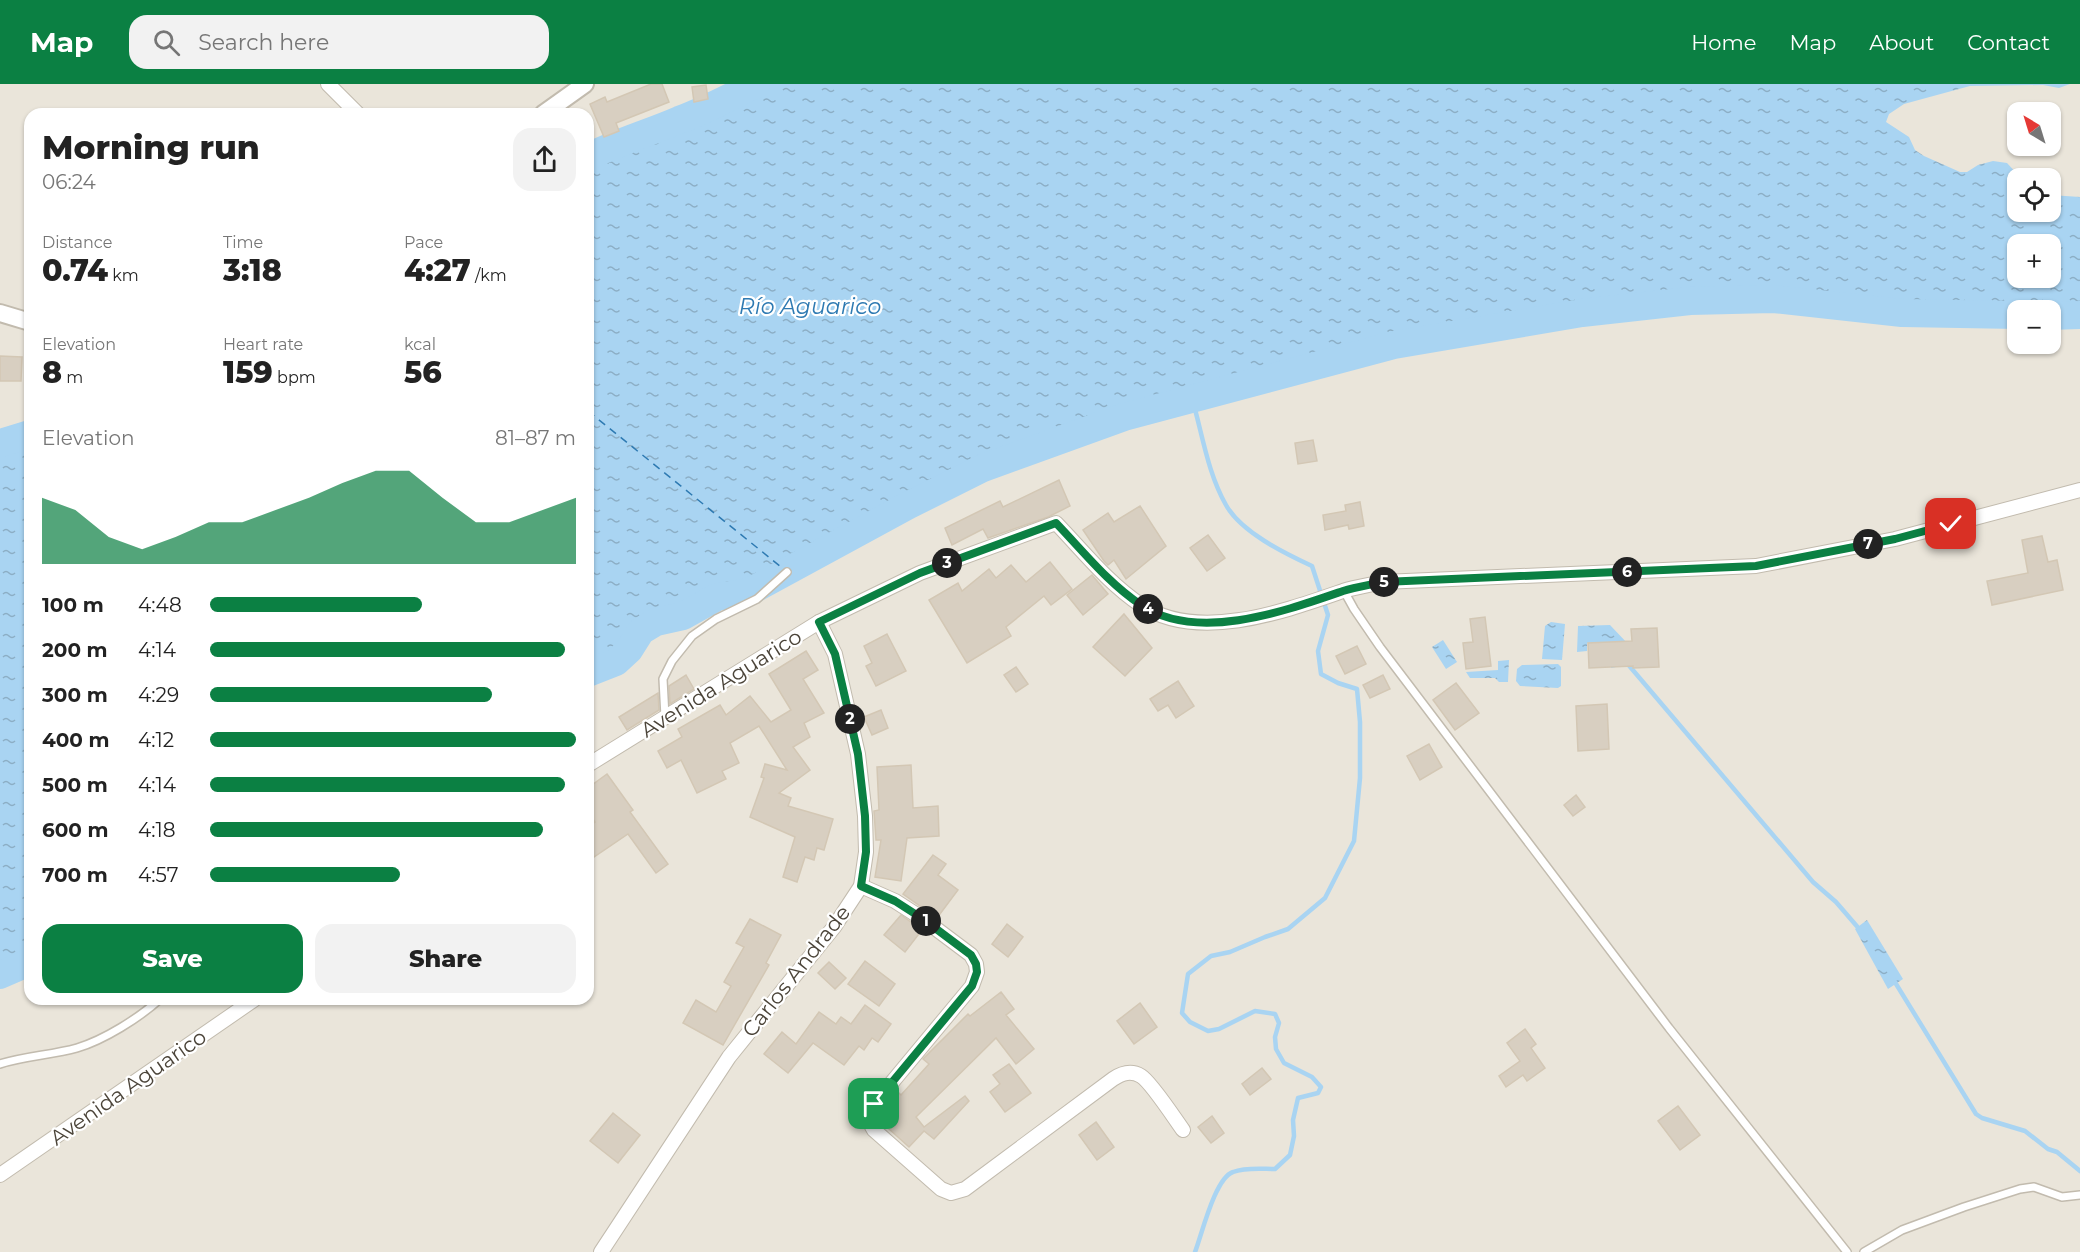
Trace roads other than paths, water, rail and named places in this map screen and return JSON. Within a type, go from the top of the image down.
[{"type":"street","points":[[328,84],[352,108]]},
{"type":"street","points":[[551,108],[585,84]]},
{"type":"street","points":[[0,313],[24,320]]},
{"type":"street","points":[[1344,591],[1383,582],[1756,566],[1895,539],[2080,490]]},
{"type":"street","name":"Avenida Aguarico","points":[[594,761],[819,622],[920,573],[1056,523],[1114,585],[1142,606],[1172,620],[1216,622],[1268,615],[1344,591]]},
{"type":"street","name":"Carlos Andrade","points":[[601,1252],[729,1057],[834,927],[861,886],[866,852],[865,816],[858,754],[835,654],[819,622]]},
{"type":"street","points":[[861,886],[895,901],[923,919],[971,955],[976,964],[975,980],[972,986],[874,1104],[870,1113],[870,1122],[874,1130],[940,1190],[951,1193],[965,1190],[1113,1079],[1125,1073],[1143,1077],[1183,1130]]},
{"type":"street","name":"Avenida Aguarico","points":[[0,1175],[246,1005]]},
{"type":"lane","points":[[665,717],[663,679],[672,661],[692,636],[716,619],[757,599],[787,572]]},
{"type":"lane","points":[[1344,591],[1380,647],[1669,1028],[1847,1252]]},
{"type":"lane","points":[[0,1064],[23,1057],[77,1048],[116,1030],[151,1005]]},
{"type":"lane","points":[[1864,1252],[1902,1230],[2020,1189],[2034,1187],[2062,1197],[2080,1195]]},
{"type":"water","name":"Río Aguarico","points":[[756,84],[2070,84],[2059,88],[2043,85],[1970,86],[1904,104],[1889,114],[1886,122],[1909,137],[1915,150],[1960,172],[1967,172],[1978,165],[1993,161],[2007,163],[2012,168],[2007,168],[2007,222],[2061,222],[2061,196],[2080,197],[2080,315],[2061,316],[2061,300],[2007,300],[2007,315],[1902,313],[1773,299],[1690,301],[1582,313],[1394,345],[1124,417],[983,468],[909,505],[749,592],[717,597],[683,616],[656,622],[642,631],[629,650],[616,662],[594,671],[594,154],[699,112]]},
{"type":"water","points":[[24,436],[24,965],[0,975],[0,443]]},
{"type":"water","points":[[1551,622],[1565,624],[1562,660],[1542,659],[1545,626]]},
{"type":"water","points":[[1610,625],[1629,645],[1631,664],[1611,668],[1609,642],[1587,643],[1587,651],[1577,652],[1578,626]]},
{"type":"water","points":[[1443,640],[1457,662],[1446,669],[1432,647]]},
{"type":"water","points":[[1509,660],[1508,682],[1499,682],[1495,678],[1470,678],[1466,672],[1498,670],[1498,661]]},
{"type":"water","points":[[1558,664],[1561,667],[1561,686],[1558,688],[1520,686],[1516,681],[1517,669],[1522,665]]},
{"type":"water","points":[[1867,920],[1903,979],[1888,989],[1855,929]]},
{"type":"waterway","points":[[594,154],[699,112],[756,84]]},
{"type":"waterway","points":[[594,671],[616,662],[629,650],[641,631],[656,622],[683,616],[717,597],[749,592],[909,505],[983,468],[1124,417],[1394,345],[1582,313],[1690,301],[1773,299],[1902,313],[2007,315]]},
{"type":"waterway","points":[[2061,316],[2080,315]]},
{"type":"waterway","points":[[1191,395],[1214,479],[1233,515],[1264,541],[1312,566],[1328,615],[1318,651],[1321,674],[1357,689],[1360,722],[1360,778],[1354,841],[1325,898],[1288,929],[1230,952],[1211,956],[1188,974],[1182,1013],[1190,1022],[1208,1031],[1219,1029],[1255,1011],[1275,1014],[1279,1023],[1275,1037],[1276,1049],[1284,1063],[1312,1077],[1321,1087],[1318,1093],[1298,1098],[1293,1120],[1294,1136],[1290,1155],[1275,1169],[1243,1169],[1226,1176],[1215,1195],[1195,1252]]},
{"type":"waterway","points":[[0,443],[24,436]]},
{"type":"waterway","points":[[1626,662],[1813,882],[1836,902],[1861,931]]},
{"type":"waterway","points":[[0,975],[24,965]]},
{"type":"waterway","points":[[1893,979],[1976,1114],[1982,1118],[2025,1131],[2048,1149],[2057,1152],[2080,1171]]}]
